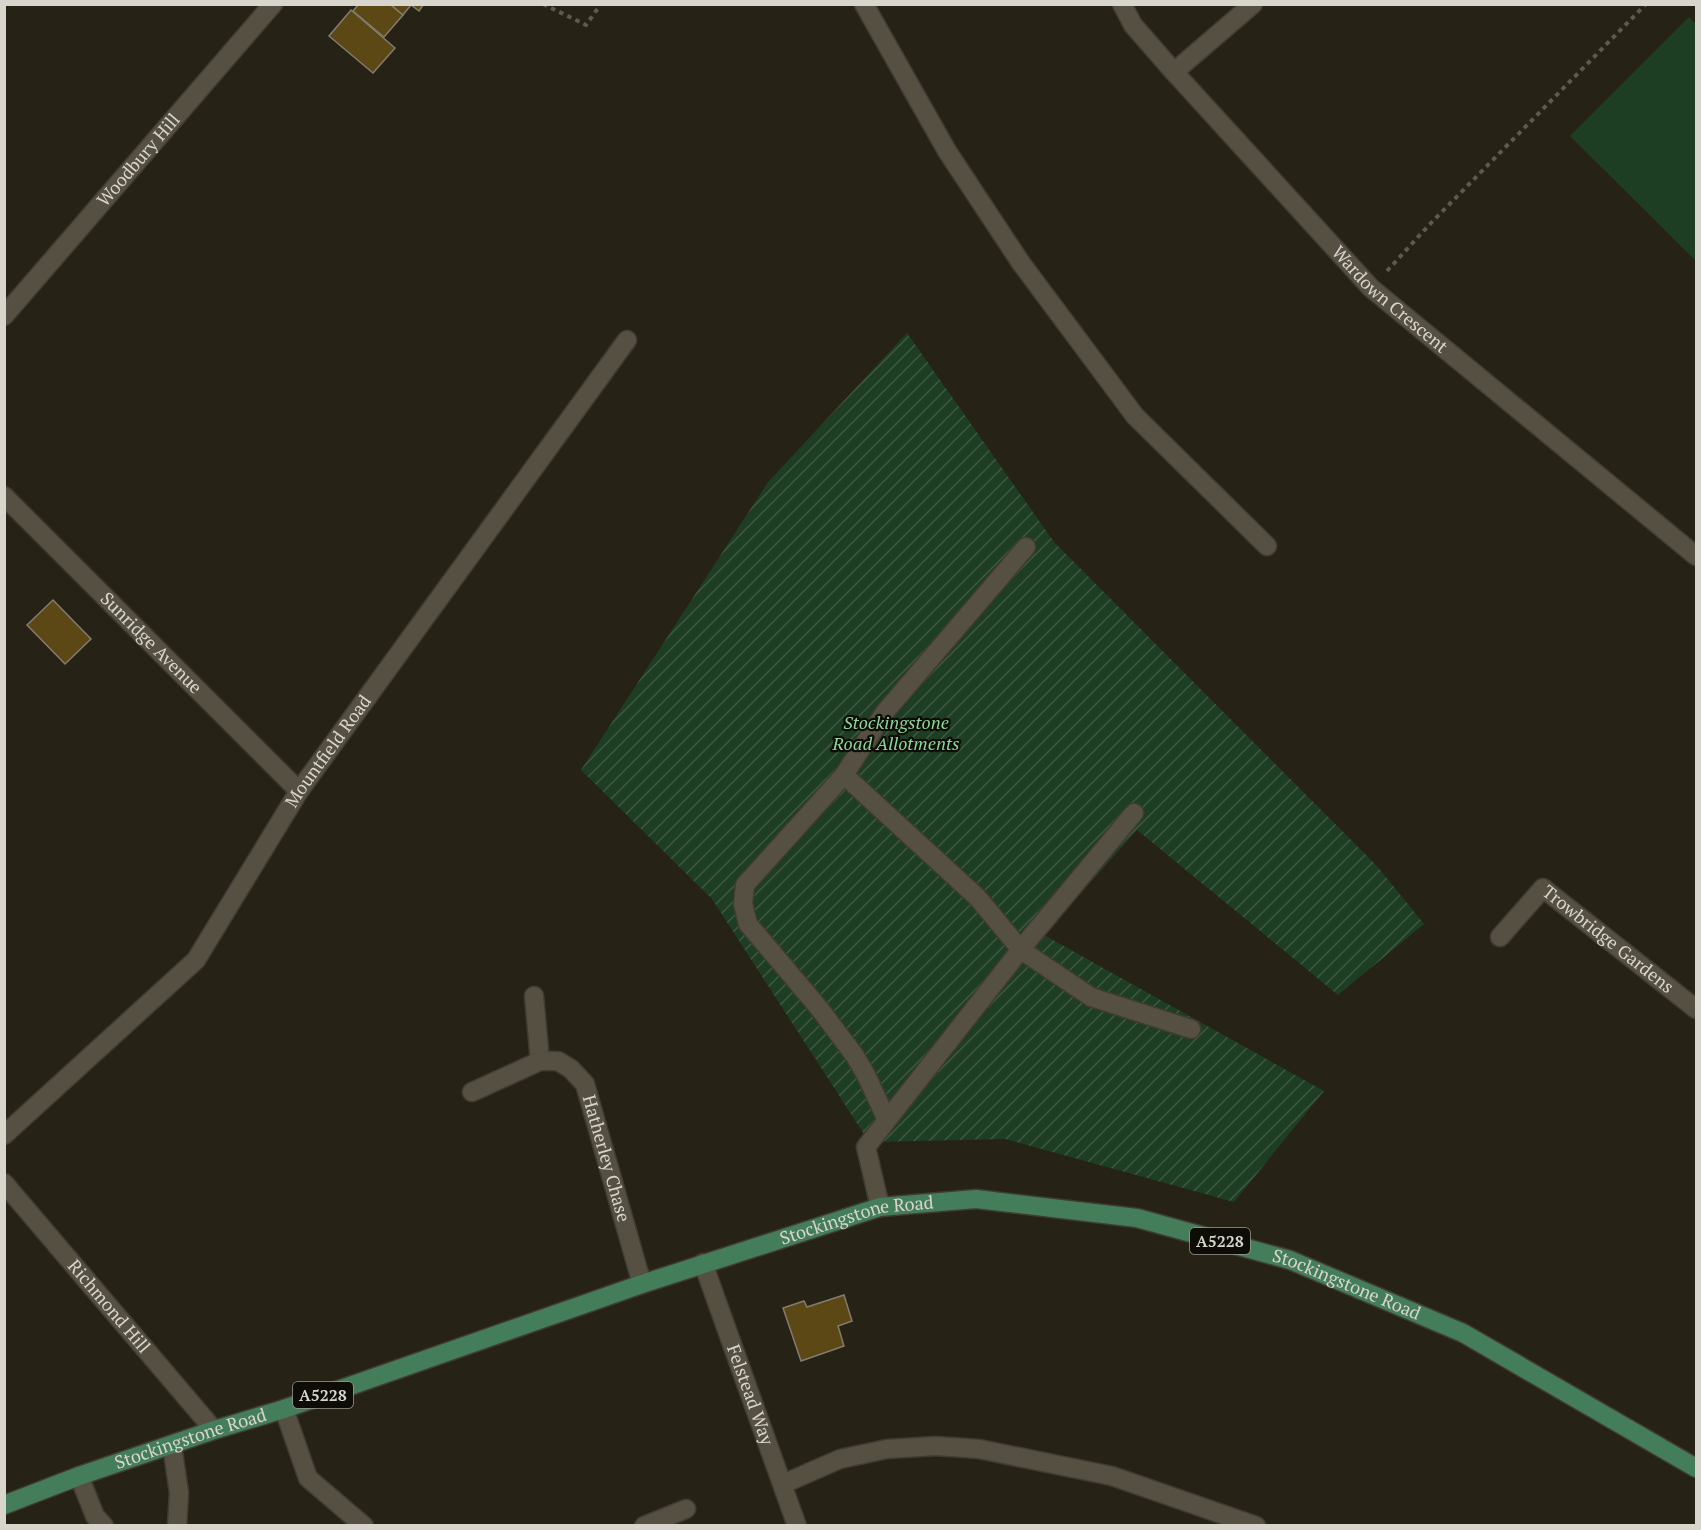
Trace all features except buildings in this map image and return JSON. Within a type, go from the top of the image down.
[{"type":"main road","name":"Stockingstone Road","points":[[4,1505],[79,1476],[284,1409],[703,1263],[880,1207],[976,1199],[1137,1218],[1290,1260],[1463,1333],[1696,1468]]},
{"type":"street","name":"Woodbury Hill","points":[[4,316],[273,4]]},
{"type":"street","points":[[864,4],[947,151],[1021,262],[1128,407],[1267,546]]},
{"type":"street","name":"Wardown Crescent","points":[[1122,4],[1133,25],[1174,72],[1371,288],[1696,556]]},
{"type":"street","points":[[1174,72],[1252,4]]},
{"type":"street","name":"Mountfield Road","points":[[4,1135],[196,960],[299,791],[627,340]]},
{"type":"street","name":"Sunridge Avenue","points":[[4,496],[299,791]]},
{"type":"street","points":[[887,1120],[855,1056],[819,1008],[748,924],[743,904],[745,885],[844,775],[885,712],[1026,547]]},
{"type":"street","points":[[844,775],[978,898],[1021,950],[1091,997],[1191,1029]]},
{"type":"street","points":[[880,1207],[866,1147],[1021,950],[1134,813]]},
{"type":"street","name":"Trowbridge Gardens","points":[[1500,937],[1543,888],[1696,1009]]},
{"type":"street","points":[[472,1092],[540,1060],[534,996]]},
{"type":"street","name":"Hatherley Chase","points":[[540,1060],[558,1061],[571,1069],[585,1084],[642,1284]]},
{"type":"street","name":"Richmond Hill","points":[[4,1183],[214,1430]]},
{"type":"street","name":"Felstead Way","points":[[703,1263],[797,1526]]},
{"type":"street","points":[[284,1409],[308,1478],[364,1526]]},
{"type":"street","points":[[172,1444],[179,1493],[177,1526]]},
{"type":"street","points":[[783,1484],[840,1459],[887,1449],[936,1446],[979,1449],[1112,1476],[1257,1526]]},
{"type":"street","points":[[79,1476],[95,1516],[104,1526]]},
{"type":"street","points":[[644,1526],[686,1509]]},
{"type":"path","points":[[543,4],[586,25],[601,4]]},
{"type":"path","points":[[1371,288],[1429,225],[1646,4]]},
{"type":"green space","points":[[1689,17],[1696,24],[1696,261],[1570,136]]},
{"type":"green space","name":"Stockingstone Road Allotments","points":[[907,333],[1054,542],[1377,866],[1424,924],[1338,995],[1137,830],[1044,935],[1324,1091],[1234,1202],[1005,1139],[869,1142],[712,899],[581,770],[768,482]]}]
